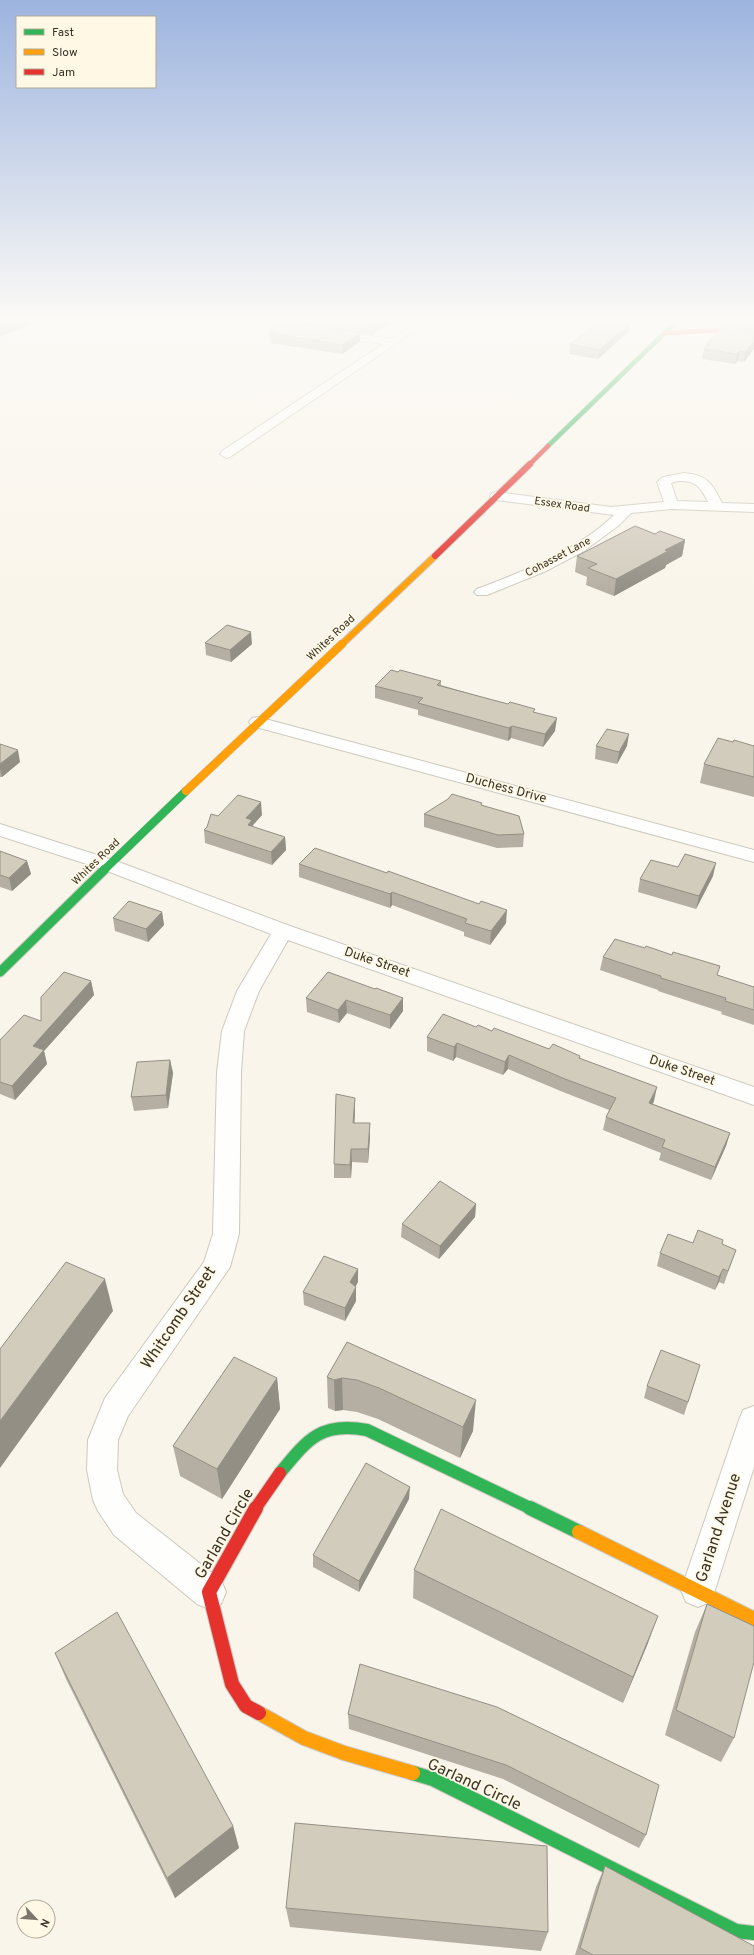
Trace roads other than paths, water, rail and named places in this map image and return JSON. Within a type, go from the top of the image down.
[{"type":"street","points":[[226,454],[288,412]]},
{"type":"street","name":"Whites Road","points":[[0,972],[258,722],[414,577],[583,412]]},
{"type":"street","points":[[672,505],[664,482],[670,479],[684,478],[697,479],[703,483],[716,505]]},
{"type":"street","name":"Essex Road","points":[[510,483],[617,504],[626,510]]},
{"type":"street","name":"Essex Road","points":[[497,496],[611,511],[672,505],[716,505],[754,508]]},
{"type":"street","name":"Cohasset Lane","points":[[482,592],[535,570],[590,540],[618,520],[626,510]]},
{"type":"street","name":"Duchess Drive","points":[[258,722],[754,856]]},
{"type":"street","name":"Duke Street","points":[[0,830],[109,865],[284,931],[754,1096]]},
{"type":"street","name":"Whitcomb Street","points":[[209,1592],[126,1524],[109,1500],[102,1470],[103,1440],[116,1408],[216,1267],[226,1234],[229,1072],[233,1032],[248,990],[284,931]]},
{"type":"street","name":"Garland Avenue","points":[[698,1590],[754,1420]]},
{"type":"street","name":"Garland Circle","points":[[754,1619],[698,1590],[367,1430],[347,1424],[328,1428],[312,1439],[286,1464],[253,1510],[209,1592],[232,1684],[246,1706],[304,1738],[344,1753],[433,1779],[736,1931],[754,1933]]}]
